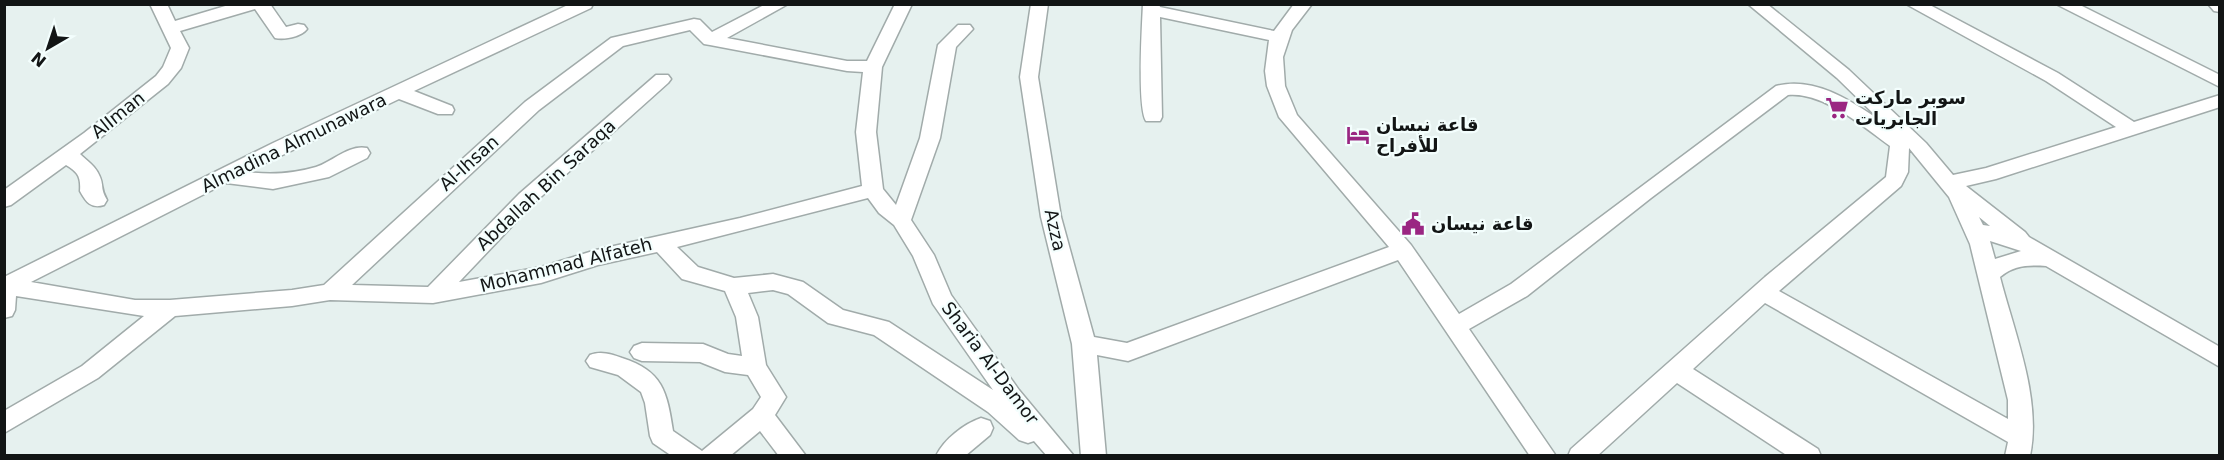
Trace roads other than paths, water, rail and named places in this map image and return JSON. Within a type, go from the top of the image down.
[{"type":"street","name":"AlIman","points":[[4,200],[162,80],[172,68],[180,48],[158,4]]},
{"type":"street","points":[[170,28],[252,4]]},
{"type":"street","points":[[260,4],[271,16],[281,34],[298,29]]},
{"type":"street","name":"Almadina Almunawara","points":[[5,286],[223,176],[399,92],[556,11],[585,4]]},
{"type":"street","points":[[710,40],[780,4]]},
{"type":"street","points":[[873,190],[866,132],[873,67],[904,4]]},
{"type":"street","name":"Azza","points":[[1040,4],[1029,77],[1051,217],[1084,344],[1094,456]]},
{"type":"street","points":[[1304,4],[1278,37],[1274,58],[1274,81],[1288,117],[1403,250],[1544,456]]},
{"type":"street","points":[[1756,4],[1843,75],[1901,138],[1950,183],[2040,252],[2220,358]]},
{"type":"street","points":[[1914,4],[2052,77],[2132,129]]},
{"type":"street","points":[[2064,4],[2220,82]]},
{"type":"street","points":[[2216,4],[2220,7]]},
{"type":"street","points":[[1153,117],[1151,7],[1278,37]]},
{"type":"street","name":"Al-Ihsan","points":[[330,292],[532,106],[617,42],[693,24],[710,40]]},
{"type":"street","points":[[901,220],[930,138],[947,45],[964,29]]},
{"type":"street","points":[[710,40],[847,66],[873,67]]},
{"type":"street","name":"Abdallah Bin Saraqa","points":[[433,295],[526,199],[662,79]]},
{"type":"street","points":[[1455,326],[1519,290],[1644,193],[1783,90],[1800,88],[1825,97],[1901,138]]},
{"type":"street","points":[[399,92],[445,110]]},
{"type":"street","points":[[1950,183],[1989,174],[2220,101]]},
{"type":"street","points":[[1580,456],[1762,292],[1894,181],[1898,172],[1897,156],[1901,138]]},
{"type":"street","points":[[70,151],[72,159],[82,166],[91,178],[90,191],[97,200]]},
{"type":"street","points":[[223,176],[273,182],[322,172],[360,153]]},
{"type":"street","points":[[1950,183],[1958,194],[1978,236],[1989,274],[2019,400],[2019,447]]},
{"type":"street","name":"Sharia Al-Damor","points":[[873,190],[886,208],[901,220],[923,255],[941,298],[1011,397],[1062,456]]},
{"type":"street","name":"Mohammad Alfateh","points":[[5,286],[135,308],[170,308],[292,298],[330,292],[433,295],[541,275],[660,242],[740,225],[873,190]]},
{"type":"street","points":[[1978,236],[2040,252]]},
{"type":"street","points":[[660,242],[690,273],[734,286],[773,282],[795,288],[836,317],[881,328],[997,405],[1052,456]]},
{"type":"street","points":[[1084,344],[1128,352],[1403,250]]},
{"type":"street","points":[[1989,274],[1998,265],[2008,260],[2032,257],[2040,252]]},
{"type":"street","points":[[4,310],[5,286]]},
{"type":"street","points":[[712,456],[762,416],[774,397],[755,367],[747,317],[734,286]]},
{"type":"street","points":[[1762,292],[2019,447]]},
{"type":"street","points":[[4,423],[90,372],[170,308]]},
{"type":"street","points":[[642,352],[703,353],[725,363],[755,367]]},
{"type":"street","points":[[598,361],[624,365],[645,382],[657,400],[662,436],[692,456]]},
{"type":"street","points":[[1676,370],[1809,456]]},
{"type":"street","points":[[762,416],[794,456]]},
{"type":"street","points":[[948,456],[971,434],[981,428]]},
{"type":"place","name":"سوبر ماركت الجابريات","points":[[1837,108]]},
{"type":"place","name":"قاعة نيسان للأفراح","points":[[1358,135]]},
{"type":"place","name":"قاعة نيسان","points":[[1413,224]]}]
